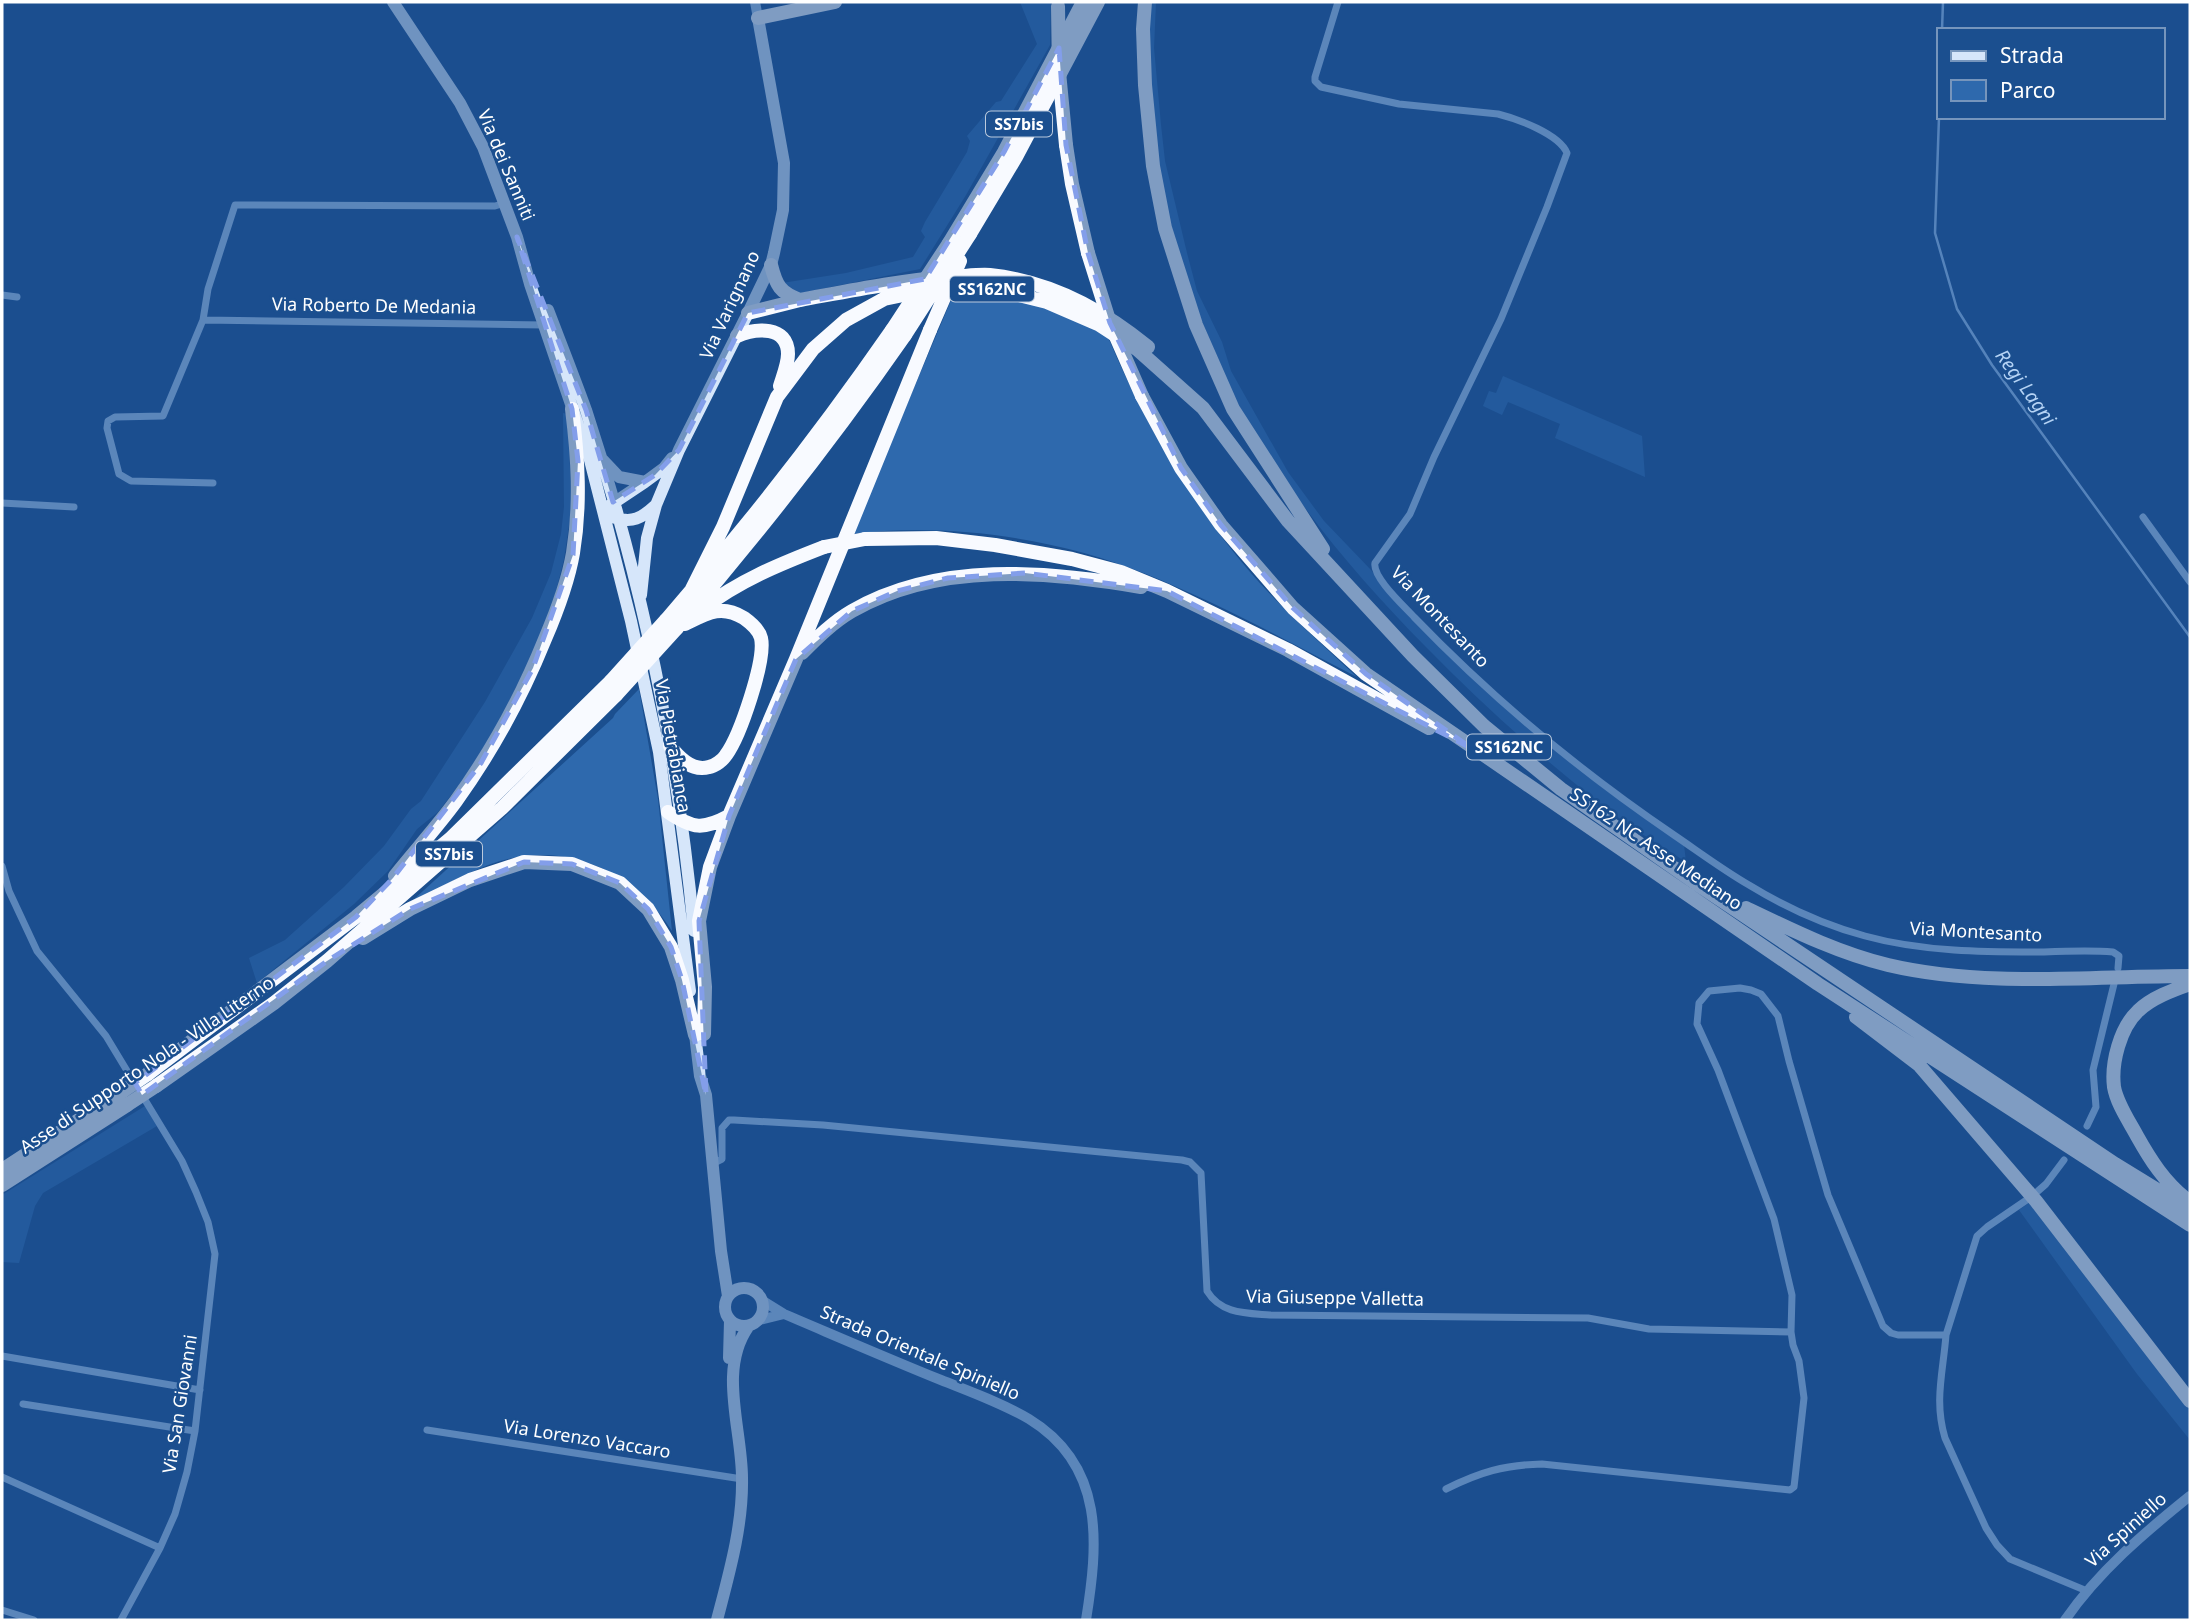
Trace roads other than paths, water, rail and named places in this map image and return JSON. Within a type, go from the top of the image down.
[{"type":"highway","points":[[758,18],[835,2]]},
{"type":"highway","name":"Asse di Supporto Nola - Villa Literno","points":[[2,1185],[123,1099],[239,1029],[327,961],[502,808],[759,531],[848,416],[1004,152],[1083,2]]},
{"type":"highway","name":"Asse di Supporto Nola - Villa Literno","points":[[672,624],[690,593],[898,333],[970,234],[1016,157],[1098,2]]},
{"type":"highway","points":[[1145,2],[1144,85],[1153,166],[1166,229],[1196,325],[1233,409],[1345,582]]},
{"type":"highway","points":[[1058,4],[1059,72],[1066,145],[1088,253],[1110,323],[1142,396],[1181,467],[1221,525],[1293,608],[1366,674],[1471,748]]},
{"type":"highway","points":[[699,1034],[705,987],[699,921],[710,867],[970,234]]},
{"type":"highway","points":[[771,265],[779,288],[800,300]]},
{"type":"highway","points":[[748,313],[906,280],[988,275],[1015,280],[1067,296],[1118,323],[1167,364],[1203,408]]},
{"type":"highway","name":"SS162NC","points":[[690,593],[723,527],[777,397],[813,348],[846,320],[884,299],[942,288],[990,288],[1047,302],[1098,324],[1138,350],[1203,408],[1289,522],[1413,656],[1484,726],[1561,789],[1697,884]]},
{"type":"highway","points":[[737,336],[752,329],[767,329],[786,342],[788,354],[777,397]]},
{"type":"highway","points":[[356,917],[393,878],[456,802],[515,706],[533,668],[559,604],[573,555],[578,461],[572,409]]},
{"type":"highway","points":[[672,624],[771,568],[824,547],[865,539],[936,538],[995,545],[1072,559],[1121,572],[1288,650],[1471,748]]},
{"type":"highway","points":[[796,659],[823,632],[852,611],[897,591],[948,578],[1026,573],[1089,578],[1167,592]]},
{"type":"highway","points":[[670,746],[678,757],[689,765],[710,767],[719,762],[727,754],[761,665],[760,635],[749,622],[732,611],[710,611],[672,624]]},
{"type":"highway","name":"Asse di Supporto Nola - Villa Literno","points":[[152,1080],[231,1012],[356,917],[450,839],[613,688]]},
{"type":"highway","name":"SS162 NC Asse Mediano","points":[[1471,748],[1818,984]]},
{"type":"highway","points":[[675,817],[701,827],[711,826],[729,817]]},
{"type":"highway","points":[[327,961],[410,909],[471,880],[524,862],[572,864],[620,883],[648,909],[671,947],[699,1034]]},
{"type":"highway","points":[[1697,884],[1817,942],[1886,965],[1969,976],[2190,976]]},
{"type":"highway","points":[[1697,884],[2115,1164],[2190,1210]]},
{"type":"highway","points":[[1818,984],[2190,1225]]},
{"type":"highway","points":[[1818,984],[1919,1065],[2036,1201],[2190,1401]]},
{"type":"highway","points":[[2190,984],[2170,992],[2138,1011],[2126,1028],[2113,1070],[2114,1089],[2123,1112],[2155,1168],[2190,1203]]},
{"type":"highway","name":"Asse di Supporto Nola - Villa Literno","points":[[2,1170],[123,1099]]},
{"type":"main road","name":"Via dei Sanniti","points":[[393,2],[470,119],[517,237],[572,409]]},
{"type":"main road","name":"Via Varignano","points":[[640,607],[646,548],[656,505],[679,450],[771,265],[783,210],[784,163],[758,18]]},
{"type":"main road","name":"Via dei Sanniti","points":[[517,237],[527,255],[581,397],[600,457]]},
{"type":"main road","name":"Via Pietrabianca","points":[[572,409],[609,507]]},
{"type":"main road","name":"Via Varignano","points":[[609,507],[664,468],[679,450]]},
{"type":"main road","points":[[600,457],[619,477],[645,482]]},
{"type":"main road","name":"Via Pietrabianca","points":[[600,457],[675,817]]},
{"type":"main road","points":[[609,507],[618,519],[631,521],[642,518],[656,505]]},
{"type":"main road","name":"Via Pietrabianca","points":[[618,519],[670,746],[675,817],[699,1034],[700,1076],[706,1095],[711,1164],[728,1296],[724,1309],[730,1321],[729,1359],[734,1385],[742,1479],[732,1562],[717,1620]]},
{"type":"main road","points":[[723,1263],[734,1277],[750,1289]]},
{"type":"main road","points":[[728,1296],[738,1289],[750,1289],[756,1291],[763,1301]]},
{"type":"main road","name":"Via Pietrabianca","points":[[734,1385],[737,1347],[762,1314],[763,1301]]},
{"type":"main road","points":[[730,1321],[735,1325],[753,1323]]},
{"type":"street","name":"Via Varignano","points":[[756,2],[758,18]]},
{"type":"street","name":"Via Montesanto","points":[[1338,2],[1315,77],[1321,88],[1399,104],[1506,116],[1541,131],[1561,144],[1567,153],[1501,319],[1434,457],[1410,514],[1375,563],[1376,573],[1398,601],[1448,652],[1563,755],[1724,870],[1769,897],[1846,930],[1887,941],[1931,948],[1983,951],[2113,952],[2119,956],[2118,968]]},
{"type":"street","points":[[213,483],[131,481],[123,478],[119,474],[107,428],[108,421],[115,417],[163,416],[203,320],[208,289],[234,205],[495,206],[505,203]]},
{"type":"street","points":[[2,295],[17,297]]},
{"type":"street","name":"Via Roberto De Medania","points":[[203,320],[545,325]]},
{"type":"street","points":[[2,503],[74,507]]},
{"type":"street","points":[[2143,517],[2190,583]]},
{"type":"street","name":"Via San Giovanni","points":[[2,866],[9,891],[37,951],[106,1036],[182,1161],[208,1222],[215,1254],[195,1430],[178,1503],[160,1548],[121,1620]]},
{"type":"street","points":[[2087,1126],[2096,1107],[2093,1070],[2114,984]]},
{"type":"street","points":[[1446,1489],[1486,1470],[1524,1464],[1790,1490],[1796,1482],[1804,1398],[1791,1332],[1792,1295],[1774,1219],[1722,1080],[1697,1024],[1699,1003],[1709,991],[1740,988],[1751,990],[1761,995],[1778,1016],[1828,1195],[1886,1330],[1898,1335],[1946,1335]]},
{"type":"street","name":"Via Giuseppe Valletta","points":[[711,1164],[722,1159],[722,1128],[734,1120],[823,1125],[1182,1160],[1190,1162],[1200,1173],[1207,1291],[1212,1300],[1233,1311],[1270,1315],[1588,1318],[1649,1329],[1791,1332]]},
{"type":"street","points":[[2038,1191],[2064,1160]]},
{"type":"street","points":[[2028,1199],[1978,1236],[1946,1335],[1938,1405],[1945,1438],[1986,1528],[1997,1545],[2010,1559],[2087,1591]]},
{"type":"street","name":"Strada Orientale Spiniello","points":[[763,1301],[784,1314],[988,1399],[1030,1420],[1047,1433],[1076,1466],[1091,1503],[1096,1540],[1086,1620]]},
{"type":"street","points":[[753,1323],[784,1314]]},
{"type":"street","points":[[2,1356],[200,1390]]},
{"type":"street","points":[[23,1404],[195,1430]]},
{"type":"street","name":"Via Lorenzo Vaccaro","points":[[427,1430],[742,1479]]},
{"type":"street","points":[[2,1478],[160,1548]]},
{"type":"street","name":"Via Spiniello","points":[[2065,1620],[2087,1591],[2123,1553],[2190,1496]]},
{"type":"street","points":[[2,1610],[34,1620]]},
{"type":"waterway","name":"Regi Lagni","points":[[1942,28],[1943,2]]},
{"type":"waterway","name":"Regi Lagni","points":[[1939,119],[1935,233],[1957,309],[1992,365],[2190,637]]}]
